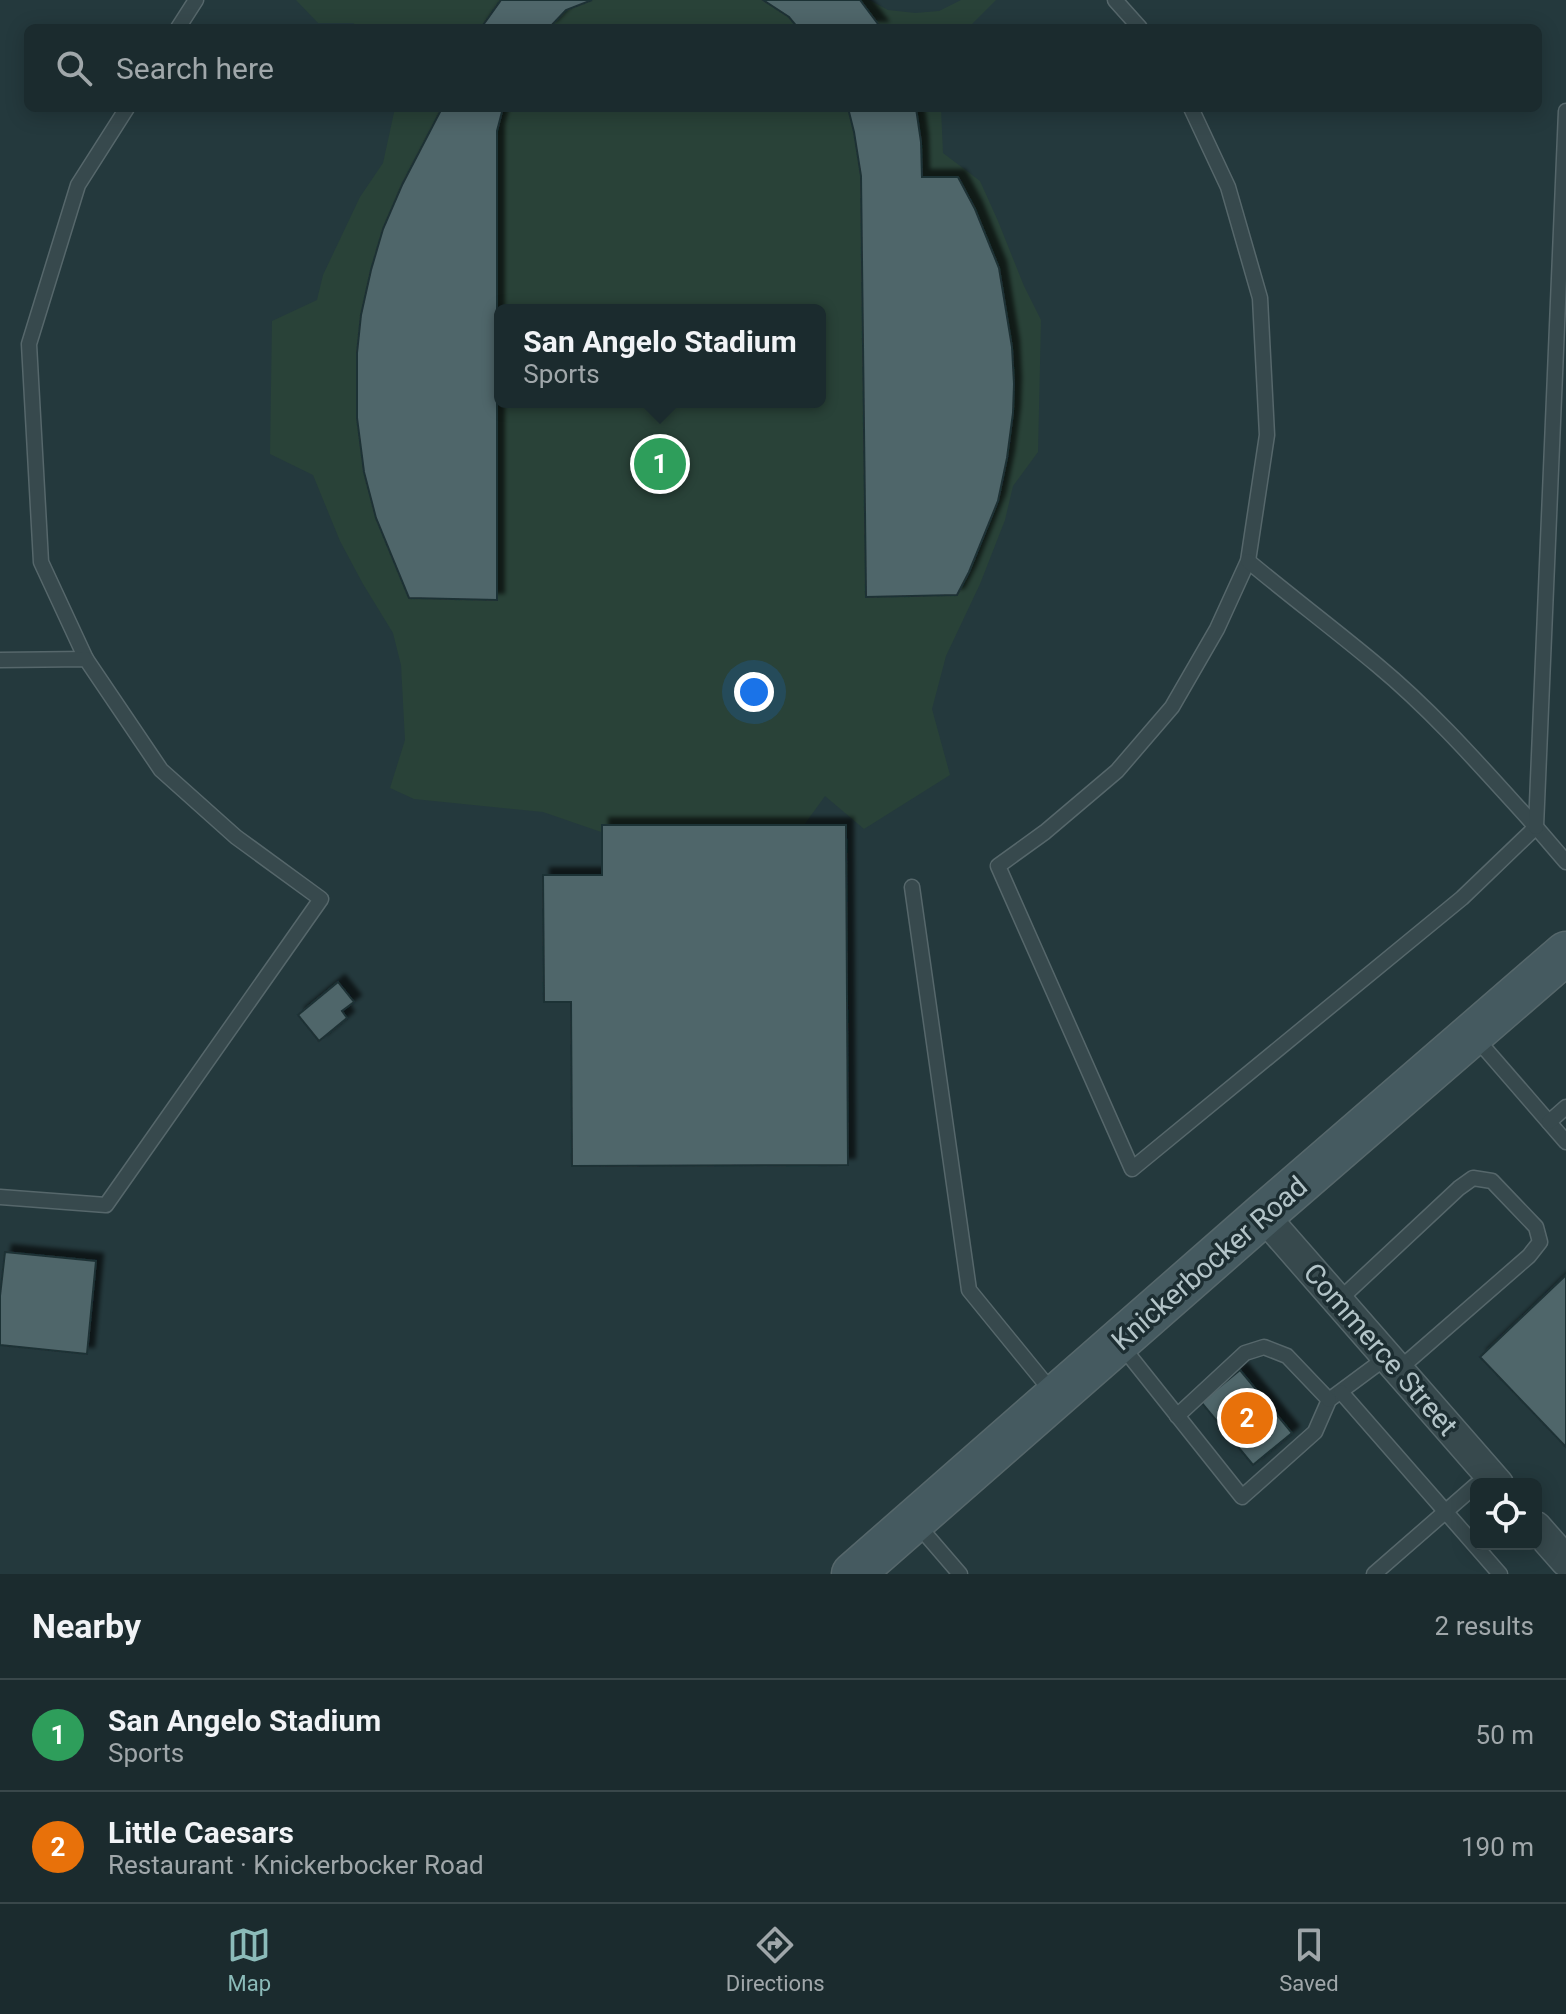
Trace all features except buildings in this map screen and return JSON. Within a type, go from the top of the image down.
[{"type":"main road","name":"Knickerbocker Road","points":[[853,1574],[1566,953]]},
{"type":"street","name":"Commerce Street","points":[[1263,1215],[1393,1363],[1482,1478]]},
{"type":"street","points":[[1542,1534],[1566,1561]]},
{"type":"lane","points":[[181,24],[196,0]]},
{"type":"lane","points":[[1115,0],[1136,24]]},
{"type":"lane","points":[[1193,112],[1228,187],[1260,298],[1267,435],[1248,561],[1217,629],[1172,707],[1117,771],[1045,832],[998,866],[1132,1169],[1462,898],[1536,827],[1566,111]]},
{"type":"lane","points":[[0,1197],[106,1205],[321,899],[236,837],[161,770],[86,659],[41,562],[29,344],[78,185],[124,112]]},
{"type":"lane","points":[[1248,561],[1378,666],[1453,735],[1566,862]]},
{"type":"lane","points":[[0,660],[86,659]]},
{"type":"lane","points":[[912,887],[969,1290],[1056,1396]]},
{"type":"lane","points":[[1472,1034],[1566,1142]]},
{"type":"lane","points":[[1549,1122],[1566,1107]]},
{"type":"lane","points":[[1118,1342],[1242,1497],[1315,1432],[1335,1396],[1393,1363],[1529,1256],[1540,1242],[1536,1227],[1492,1181],[1473,1178],[1338,1301]]},
{"type":"lane","points":[[1177,1416],[1245,1353],[1264,1347],[1287,1356],[1335,1396],[1500,1574]]},
{"type":"lane","points":[[1374,1574],[1470,1493]]},
{"type":"lane","points":[[914,1521],[960,1574]]},
{"type":"green space","points":[[296,0],[869,0],[888,10],[915,13],[939,11],[961,0],[996,0],[972,24],[318,23]]},
{"type":"green space","points":[[394,112],[941,112],[943,153],[980,181],[1041,320],[1038,452],[1013,486],[1005,520],[980,584],[946,656],[932,709],[950,775],[864,829],[825,796],[799,832],[601,832],[543,812],[414,799],[390,788],[405,740],[401,665],[393,633],[340,541],[313,475],[270,454],[272,321],[317,300],[323,275],[360,197],[383,163]]},
{"type":"place","name":"San Angelo Stadium","points":[[660,464]]},
{"type":"place","name":"Little Caesars","points":[[1247,1418]]}]
